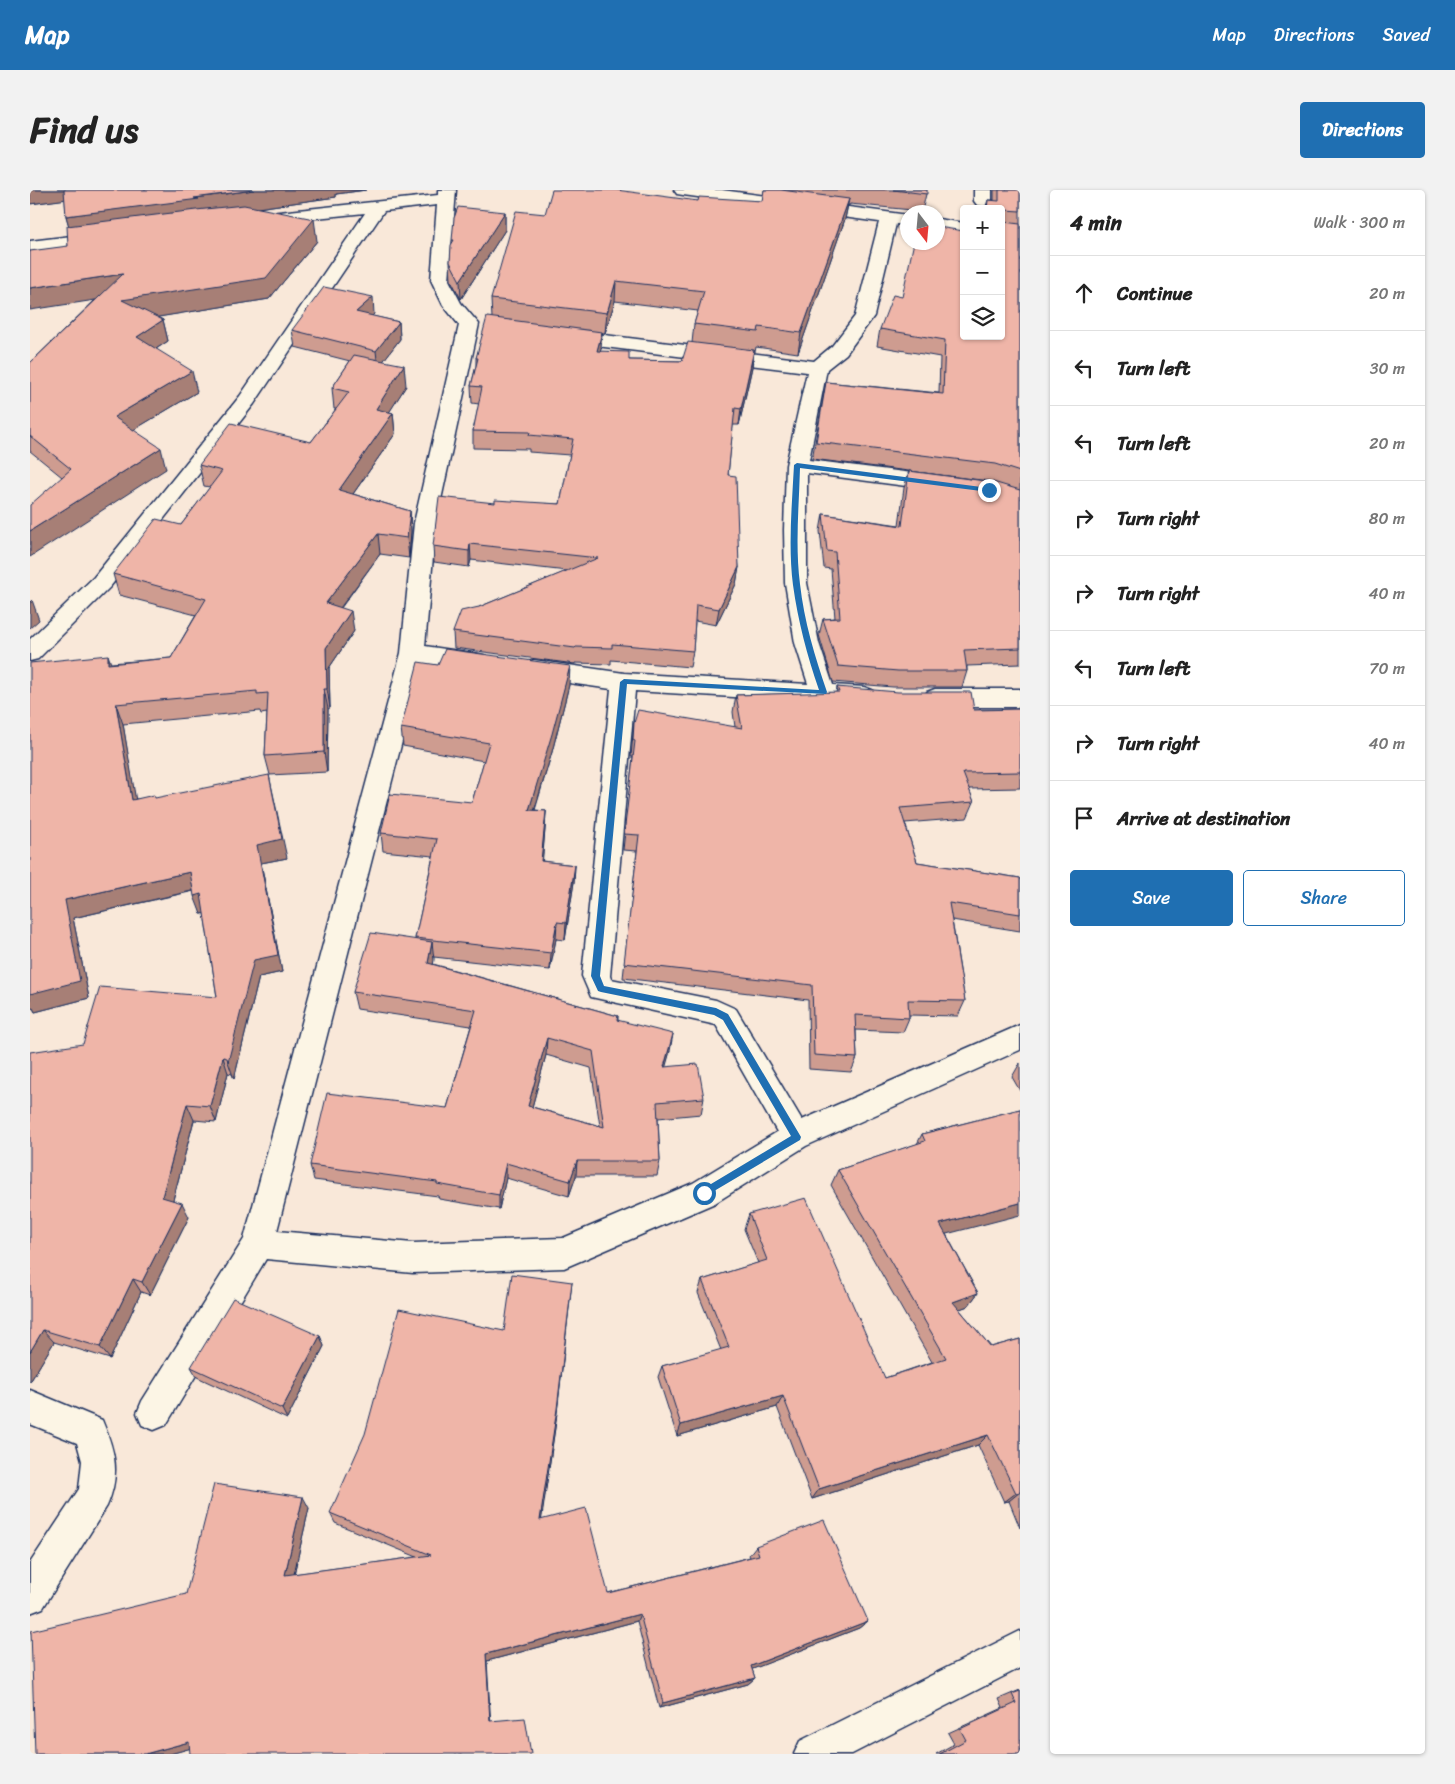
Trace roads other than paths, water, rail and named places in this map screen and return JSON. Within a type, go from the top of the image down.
[{"type":"street","points":[[683,190],[898,219],[864,316],[839,350],[818,367],[797,465],[794,530],[796,583],[807,643],[823,692]]},
{"type":"street","points":[[154,1413],[258,1244],[413,653],[425,522],[479,325],[453,305],[440,280],[447,194],[379,206],[238,220]]},
{"type":"street","points":[[30,653],[102,582],[247,400],[379,206]]},
{"type":"street","points":[[945,225],[960,227]]},
{"type":"street","points":[[30,246],[124,234]]},
{"type":"street","points":[[547,334],[818,367]]},
{"type":"street","points":[[797,465],[960,486]]},
{"type":"street","points":[[413,653],[624,682],[823,692],[883,697]]},
{"type":"street","points":[[624,682],[596,976],[601,989],[716,1012],[726,1017],[796,1137]]},
{"type":"street","points":[[912,698],[1020,698]]},
{"type":"street","points":[[258,1244],[413,1258],[564,1253],[704,1193],[796,1137],[1020,1037]]},
{"type":"street","points":[[30,1407],[90,1432],[99,1461],[95,1494],[30,1595]]},
{"type":"street","points":[[813,1754],[1020,1649]]}]
